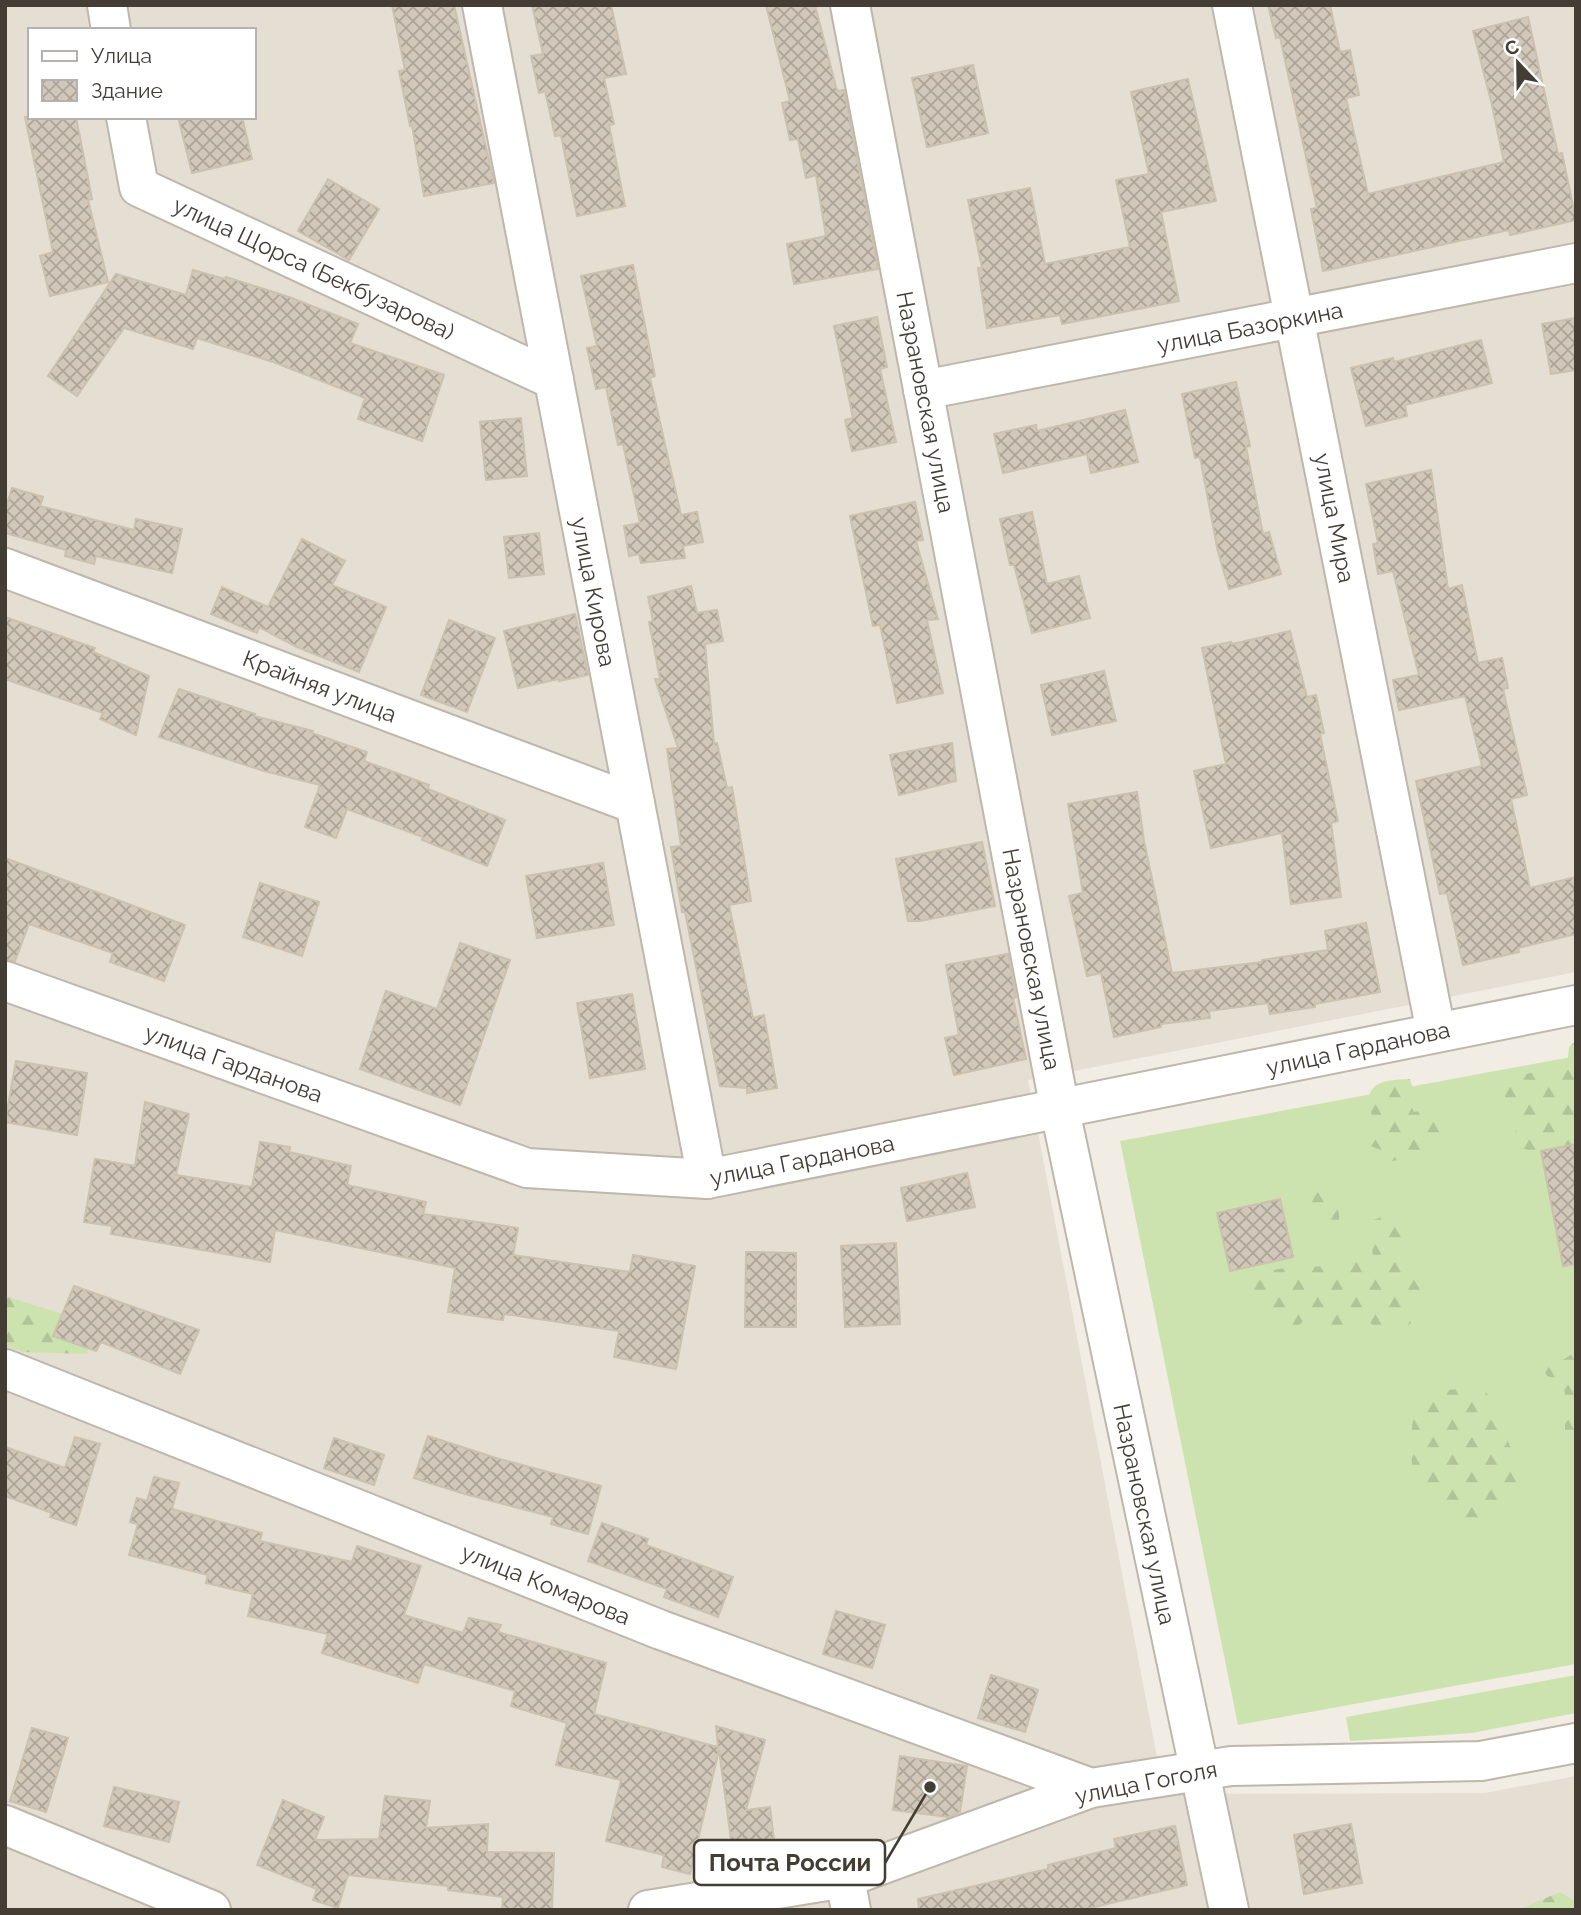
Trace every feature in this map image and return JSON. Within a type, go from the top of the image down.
[{"type":"street","points":[[107,5],[111,28]]},
{"type":"street","name":"улица Кирова","points":[[482,5],[707,1179]]},
{"type":"street","name":"Назрановская улица","points":[[850,5],[1060,1110],[1229,1910]]},
{"type":"street","name":"улица Мира","points":[[1232,5],[1436,1032]]},
{"type":"street","name":"улица Щорса (Бекбузарова)","points":[[127,119],[139,187],[554,380]]},
{"type":"street","name":"улица Базоркина","points":[[923,390],[1576,263]]},
{"type":"street","name":"Крайняя улица","points":[[5,568],[635,804]]},
{"type":"street","name":"улица Гарданова","points":[[5,981],[527,1168],[707,1179],[1576,1005]]},
{"type":"street","name":"улица Комарова","points":[[5,1369],[661,1630],[1091,1788]]},
{"type":"street","name":"улица Гоголя","points":[[648,1910],[848,1894],[1091,1788],[1231,1766],[1481,1761],[1576,1744]]},
{"type":"street","points":[[5,1825],[211,1910]]},
{"type":"shaded area","points":[[5,5],[1576,5],[1576,972],[1028,1080],[1164,1794],[1485,1793],[1576,1776],[1576,1910],[5,1910]]},
{"type":"green space","points":[[1576,1040],[1576,1140],[1572,1150],[1547,1159],[1537,1159],[1526,1149],[1514,1148],[1515,1109],[1509,1105],[1501,1089],[1517,1076],[1567,1065],[1569,1047]]},
{"type":"green space","points":[[1576,1056],[1576,1664],[1238,1725],[1120,1141]]},
{"type":"green space","points":[[1410,1079],[1414,1092],[1409,1101],[1414,1112],[1435,1108],[1443,1119],[1448,1137],[1419,1153],[1389,1162],[1384,1151],[1370,1146],[1366,1134],[1375,1127],[1369,1096],[1376,1086],[1382,1083]]},
{"type":"green space","points":[[1313,1192],[1322,1193],[1339,1205],[1339,1222],[1328,1231],[1318,1227],[1309,1214],[1307,1199]]},
{"type":"green space","points":[[1382,1217],[1389,1224],[1404,1229],[1404,1240],[1409,1252],[1402,1259],[1422,1297],[1418,1311],[1409,1318],[1411,1323],[1400,1333],[1383,1331],[1368,1322],[1340,1327],[1322,1326],[1305,1320],[1295,1328],[1263,1307],[1261,1298],[1254,1291],[1253,1279],[1270,1271],[1288,1268],[1325,1266],[1332,1273],[1338,1272],[1339,1265],[1373,1256],[1366,1231],[1370,1221]]},
{"type":"green space","points":[[5,1296],[85,1321],[88,1354],[23,1352],[5,1346]]},
{"type":"green space","points":[[1542,1348],[1553,1351],[1559,1362],[1576,1352],[1576,1452],[1565,1442],[1565,1393],[1561,1381],[1547,1376],[1540,1363]]},
{"type":"green space","points":[[1481,1386],[1501,1411],[1520,1474],[1515,1497],[1502,1511],[1470,1529],[1434,1500],[1417,1481],[1412,1463],[1412,1433],[1415,1404],[1441,1391]]},
{"type":"green space","points":[[1576,1675],[1576,1713],[1472,1733],[1350,1741],[1346,1717]]},
{"type":"green space","points":[[1560,1892],[1576,1902],[1576,1910],[1518,1910]]},
{"type":"building","points":[[392,5],[454,5],[494,183],[424,196],[412,125],[410,126],[399,71],[405,70]]},
{"type":"building","points":[[532,5],[611,5],[626,74],[604,78],[614,124],[609,125],[625,206],[577,216],[561,135],[555,136],[545,91],[539,93],[531,56],[543,54]]},
{"type":"building","points":[[766,5],[815,5],[837,91],[844,90],[878,269],[794,284],[787,244],[826,236],[816,175],[806,178],[798,139],[790,140],[782,103],[790,101]]},
{"type":"building","points":[[1268,5],[1330,5],[1340,52],[1350,50],[1359,95],[1346,98],[1368,194],[1504,162],[1473,31],[1528,17],[1558,154],[1562,153],[1576,220],[1510,235],[1509,230],[1323,271],[1311,209],[1317,208],[1280,37],[1276,38]]},
{"type":"building","points":[[973,65],[988,133],[927,147],[912,78]]},
{"type":"building","points":[[1188,79],[1216,201],[1161,212],[1179,301],[1062,324],[1060,315],[987,328],[978,268],[982,268],[968,200],[1030,188],[1045,264],[1130,247],[1116,180],[1149,174],[1131,92]]},
{"type":"building","points":[[25,117],[76,119],[92,199],[88,200],[108,282],[50,296],[40,256],[53,252]]},
{"type":"building","points":[[242,119],[252,159],[192,173],[179,121]]},
{"type":"building","points":[[328,179],[379,209],[349,260],[298,231]]},
{"type":"building","points":[[633,265],[655,376],[650,378],[681,515],[697,512],[703,542],[683,546],[685,558],[641,563],[639,554],[629,556],[624,526],[640,523],[623,444],[618,445],[606,387],[596,389],[587,348],[597,346],[581,276]]},
{"type":"building","points":[[193,270],[225,279],[226,277],[289,297],[358,324],[350,343],[444,375],[422,441],[358,419],[365,398],[276,363],[197,338],[193,349],[124,328],[77,396],[48,376],[116,274],[186,295]]},
{"type":"building","points":[[877,317],[887,367],[880,369],[896,442],[852,451],[845,420],[853,418],[834,326]]},
{"type":"building","points":[[1576,318],[1576,370],[1551,374],[1542,324]]},
{"type":"building","points":[[1481,340],[1492,383],[1405,405],[1407,416],[1366,426],[1351,368],[1393,358],[1394,362]]},
{"type":"building","points":[[1236,382],[1250,446],[1246,447],[1263,534],[1269,532],[1281,574],[1229,589],[1218,552],[1200,457],[1195,458],[1182,394]]},
{"type":"building","points":[[1125,410],[1138,462],[1091,473],[1087,454],[1003,473],[994,434],[1036,425],[1037,431]]},
{"type":"building","points":[[521,418],[527,476],[486,480],[480,422]]},
{"type":"building","points":[[1431,470],[1448,589],[1462,585],[1478,663],[1502,658],[1508,688],[1503,689],[1527,795],[1511,799],[1530,888],[1576,877],[1576,934],[1518,948],[1519,952],[1463,965],[1447,893],[1440,894],[1416,781],[1482,766],[1465,696],[1399,710],[1393,680],[1419,675],[1393,571],[1378,574],[1373,544],[1378,543],[1366,484]]},
{"type":"building","points":[[12,488],[43,497],[40,506],[134,530],[136,519],[182,529],[172,573],[96,556],[94,564],[65,556],[66,550],[5,533],[5,511]]},
{"type":"building","points":[[915,502],[923,540],[916,541],[938,619],[927,620],[943,693],[897,703],[880,625],[873,626],[850,516]]},
{"type":"building","points":[[1032,512],[1047,584],[1079,576],[1090,618],[1032,633],[1014,565],[1010,565],[1000,519]]},
{"type":"building","points":[[539,533],[544,574],[509,578],[504,537]]},
{"type":"building","points":[[302,539],[345,561],[332,585],[386,607],[359,672],[297,647],[259,627],[257,633],[211,614],[222,587],[268,607]]},
{"type":"building","points":[[691,586],[697,613],[717,610],[723,641],[705,644],[714,743],[717,743],[727,788],[732,787],[751,901],[729,905],[753,1018],[764,1015],[777,1088],[747,1093],[747,1088],[720,1086],[685,912],[682,912],[671,847],[681,846],[667,749],[678,748],[655,679],[660,679],[649,622],[653,621],[648,597]]},
{"type":"building","points":[[575,614],[588,675],[518,688],[504,631]]},
{"type":"building","points":[[5,617],[95,648],[93,652],[149,676],[136,735],[100,719],[103,713],[5,679]]},
{"type":"building","points":[[449,620],[495,638],[467,712],[421,695]]},
{"type":"building","points":[[1290,631],[1307,697],[1316,695],[1324,733],[1320,734],[1338,821],[1331,823],[1341,897],[1291,904],[1282,833],[1211,848],[1194,771],[1226,764],[1202,648]]},
{"type":"building","points":[[1104,671],[1116,721],[1052,735],[1041,685]]},
{"type":"building","points":[[179,689],[255,714],[254,716],[313,731],[312,733],[367,752],[364,761],[429,785],[428,789],[505,820],[487,866],[422,840],[423,837],[347,809],[336,838],[305,827],[320,785],[264,771],[159,737]]},
{"type":"building","points":[[952,743],[956,781],[899,795],[890,755]]},
{"type":"building","points":[[1137,792],[1144,841],[1172,973],[1262,962],[1328,950],[1325,931],[1366,923],[1380,992],[1270,1014],[1268,1003],[1209,1011],[1210,1018],[1161,1024],[1161,1027],[1114,1037],[1101,973],[1087,976],[1069,896],[1083,893],[1068,804]]},
{"type":"building","points":[[982,842],[995,906],[908,921],[896,859]]},
{"type":"building","points":[[5,858],[185,925],[164,981],[110,962],[113,953],[29,924],[15,961],[5,960]]},
{"type":"building","points":[[603,863],[614,925],[537,938],[526,876]]},
{"type":"building","points":[[260,883],[319,902],[302,956],[243,937]]},
{"type":"building","points":[[460,943],[510,960],[460,1105],[360,1069],[386,991],[437,1009]]},
{"type":"building","points":[[1008,954],[1016,997],[1013,998],[1026,1059],[954,1075],[945,1038],[959,1035],[946,965]]},
{"type":"building","points":[[632,994],[645,1069],[590,1078],[577,1003]]},
{"type":"building","points":[[16,1061],[87,1073],[77,1135],[5,1122]]},
{"type":"building","points":[[145,1102],[189,1114],[176,1175],[252,1187],[260,1142],[290,1147],[289,1152],[351,1166],[347,1185],[426,1202],[423,1214],[518,1228],[513,1255],[630,1272],[633,1255],[695,1266],[676,1369],[614,1357],[619,1331],[504,1314],[503,1320],[448,1312],[455,1268],[275,1230],[270,1262],[111,1234],[112,1226],[84,1222],[95,1159],[135,1166]]},
{"type":"building","points":[[1576,1144],[1576,1264],[1563,1266],[1541,1151]]},
{"type":"building","points":[[967,1173],[975,1207],[907,1221],[901,1188]]},
{"type":"building","points":[[1280,1199],[1293,1257],[1230,1271],[1217,1213]]},
{"type":"building","points":[[896,1243],[900,1324],[845,1327],[841,1246]]},
{"type":"building","points":[[746,1252],[796,1253],[796,1327],[745,1327]]},
{"type":"building","points":[[74,1286],[199,1330],[180,1374],[101,1342],[96,1351],[53,1336]]},
{"type":"building","points":[[428,1436],[496,1458],[601,1486],[588,1534],[551,1524],[553,1517],[414,1478]]},
{"type":"building","points":[[75,1437],[100,1444],[76,1525],[50,1517],[52,1513],[5,1496],[5,1447],[65,1468]]},
{"type":"building","points":[[334,1438],[384,1455],[374,1485],[324,1468]]},
{"type":"building","points":[[154,1477],[179,1483],[172,1509],[262,1533],[260,1541],[352,1562],[357,1546],[421,1566],[404,1615],[463,1633],[469,1618],[501,1625],[498,1632],[606,1663],[594,1714],[718,1747],[716,1726],[765,1740],[746,1810],[770,1807],[776,1856],[734,1862],[719,1750],[690,1874],[662,1867],[664,1855],[606,1841],[621,1780],[556,1765],[567,1723],[511,1706],[515,1691],[424,1664],[418,1683],[322,1653],[328,1634],[248,1616],[253,1594],[206,1583],[208,1575],[129,1555],[138,1524],[130,1522],[137,1498],[147,1501]]},
{"type":"building","points":[[602,1523],[648,1539],[646,1545],[733,1577],[718,1617],[664,1597],[667,1589],[588,1561]]},
{"type":"building","points":[[836,1611],[885,1625],[872,1668],[823,1654]]},
{"type":"building","points":[[991,1675],[1038,1690],[1025,1732],[978,1718]]},
{"type":"building","points":[[32,1728],[68,1738],[46,1812],[10,1801]]},
{"type":"building","points":[[900,1756],[967,1766],[960,1812],[948,1817],[893,1810]]},
{"type":"building","points":[[114,1787],[179,1802],[169,1842],[104,1826]]},
{"type":"building","points":[[385,1796],[430,1801],[426,1828],[488,1824],[487,1852],[554,1853],[552,1910],[502,1910],[503,1897],[448,1890],[448,1886],[348,1875],[338,1908],[313,1900],[317,1889],[257,1865],[283,1800],[324,1817],[315,1840],[379,1839]]},
{"type":"building","points":[[1351,1824],[1362,1883],[1304,1894],[1294,1835]]},
{"type":"building","points":[[1175,1826],[1187,1885],[1082,1910],[919,1910],[918,1899],[1048,1869],[1048,1865],[1116,1848],[1114,1839]]},
{"type":"place","name":"Почта России","points":[[930,1787]]}]
